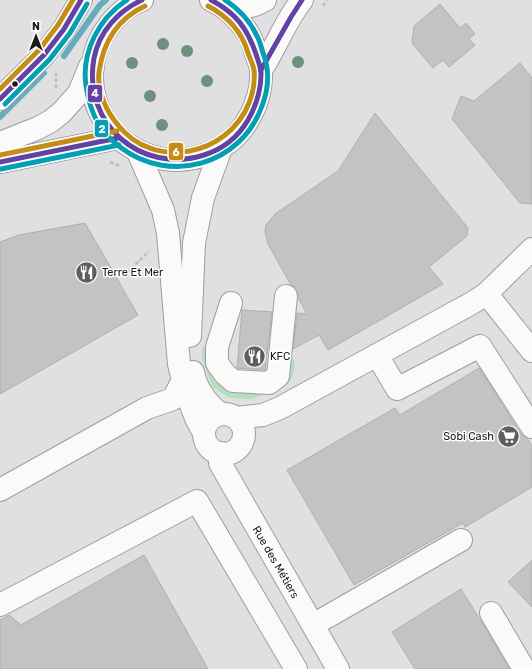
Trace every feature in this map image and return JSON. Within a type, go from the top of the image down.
[{"type":"street","points":[[0,99],[44,55],[64,29],[80,0]]},
{"type":"street","points":[[0,143],[38,128],[51,121],[62,112],[80,93],[102,35],[119,8],[142,0]]},
{"type":"street","points":[[94,57],[92,79],[95,101],[104,121],[118,138],[138,152],[159,159],[180,161],[202,157],[221,148],[242,130],[254,111],[259,95],[261,70],[251,37],[235,16],[212,0]]},
{"type":"street","points":[[212,0],[235,8],[256,5],[265,0]]},
{"type":"street","points":[[261,70],[272,54],[282,32],[302,0]]},
{"type":"street","points":[[0,162],[118,138]]},
{"type":"street","points":[[221,148],[203,198],[194,243],[189,354],[194,377],[201,393],[213,409],[229,416],[243,426],[244,433],[241,444]]},
{"type":"street","points":[[138,152],[163,210],[168,233],[179,364],[196,418],[204,433]]},
{"type":"street","points":[[329,381],[327,388],[319,398],[251,436],[237,449],[228,453],[221,453],[214,451],[205,440],[205,427],[215,416],[263,415],[280,408],[329,381],[472,303],[486,294],[524,255],[532,249]]},
{"type":"street","points":[[486,294],[494,302],[532,351]]},
{"type":"street","points":[[230,303],[218,347],[217,363],[225,374],[233,381],[269,383],[278,376],[286,296]]},
{"type":"street","points":[[377,355],[397,388],[480,346],[532,427]]},
{"type":"street","points":[[0,490],[147,408],[173,399],[183,380]]},
{"type":"street","name":"Rue des Métiers","points":[[221,453],[220,463],[228,478],[338,669]]},
{"type":"street","points":[[0,605],[197,501],[296,669]]},
{"type":"street","points":[[313,625],[460,540]]},
{"type":"street","points":[[491,613],[524,669]]},
{"type":"path","points":[[104,160],[123,168]]},
{"type":"path","points":[[126,273],[149,250]]},
{"type":"green space","points":[[209,345],[211,350],[260,390],[290,358],[293,357],[295,365],[292,377],[288,384],[278,390],[252,399],[230,398],[212,386],[202,359],[202,348]]},
{"type":"building","points":[[440,4],[460,28],[466,23],[475,34],[469,39],[475,45],[449,67],[443,60],[433,68],[412,43],[414,26]]},
{"type":"building","points":[[520,63],[532,78],[532,204],[520,203],[452,119],[461,96],[474,101]]},
{"type":"building","points":[[375,113],[468,228],[467,236],[429,267],[443,284],[328,350],[319,335],[293,349],[297,313],[307,314],[298,298],[297,291],[291,285],[268,244],[265,232],[266,225],[275,214],[338,171]]},
{"type":"building","points":[[85,223],[138,315],[0,394],[0,242],[19,235]]},
{"type":"building","name":"KFC","points":[[242,310],[272,312],[265,370],[237,368]]},
{"type":"building","points":[[479,368],[521,434],[527,438],[532,446],[532,487],[465,527],[463,523],[354,585],[287,470],[395,408],[400,415]]},
{"type":"building","points":[[144,555],[208,669],[0,669],[0,620],[9,615],[21,625]]},
{"type":"building","points":[[532,560],[532,607],[508,582]]},
{"type":"building","points":[[461,589],[509,669],[415,669],[392,632]]},
{"type":"waterway","points":[[64,56],[100,5],[106,0]]},
{"type":"waterway","points":[[0,117],[44,73]]},
{"type":"transit line","name":"6","points":[[0,89],[39,50],[58,25],[73,0]]},
{"type":"transit line","name":"4","points":[[0,99],[44,55],[64,29],[81,0]]},
{"type":"transit line","name":"2","points":[[127,0],[117,7],[100,26],[89,49],[85,73],[90,105],[100,126],[120,147],[140,159],[160,165],[181,166],[202,163],[221,155],[238,143],[252,126],[262,106],[266,93],[268,80],[267,66],[258,38],[244,16],[225,0]]},
{"type":"transit line","name":"4","points":[[142,0],[118,16],[111,23],[100,40],[94,58],[93,82],[97,104],[107,123],[121,139],[138,150],[159,158],[181,159],[204,155],[224,146],[235,137],[248,120],[256,104],[259,92],[261,74],[256,54],[249,36],[234,16],[211,0]]},
{"type":"transit line","name":"4","points":[[261,70],[302,0]]},
{"type":"transit line","name":"2","points":[[5,104],[50,59],[70,33],[87,4]]},
{"type":"transit line","name":"6","points":[[145,6],[135,11],[119,25],[113,33],[101,61],[99,86],[106,107],[118,125],[133,139],[151,148],[170,152],[189,151],[208,145],[225,135],[239,121],[252,95],[254,70],[242,38],[233,25],[208,6]]},
{"type":"transit line","name":"6","points":[[0,155],[117,131]]},
{"type":"transit line","name":"4","points":[[0,162],[118,138]]},
{"type":"transit line","name":"2","points":[[1,169],[119,145]]},
{"type":"place","name":"Terre Et Mer","points":[[87,272]]},
{"type":"place","name":"KFC","points":[[255,356]]},
{"type":"place","name":"Sobi Cash","points":[[509,436]]}]
